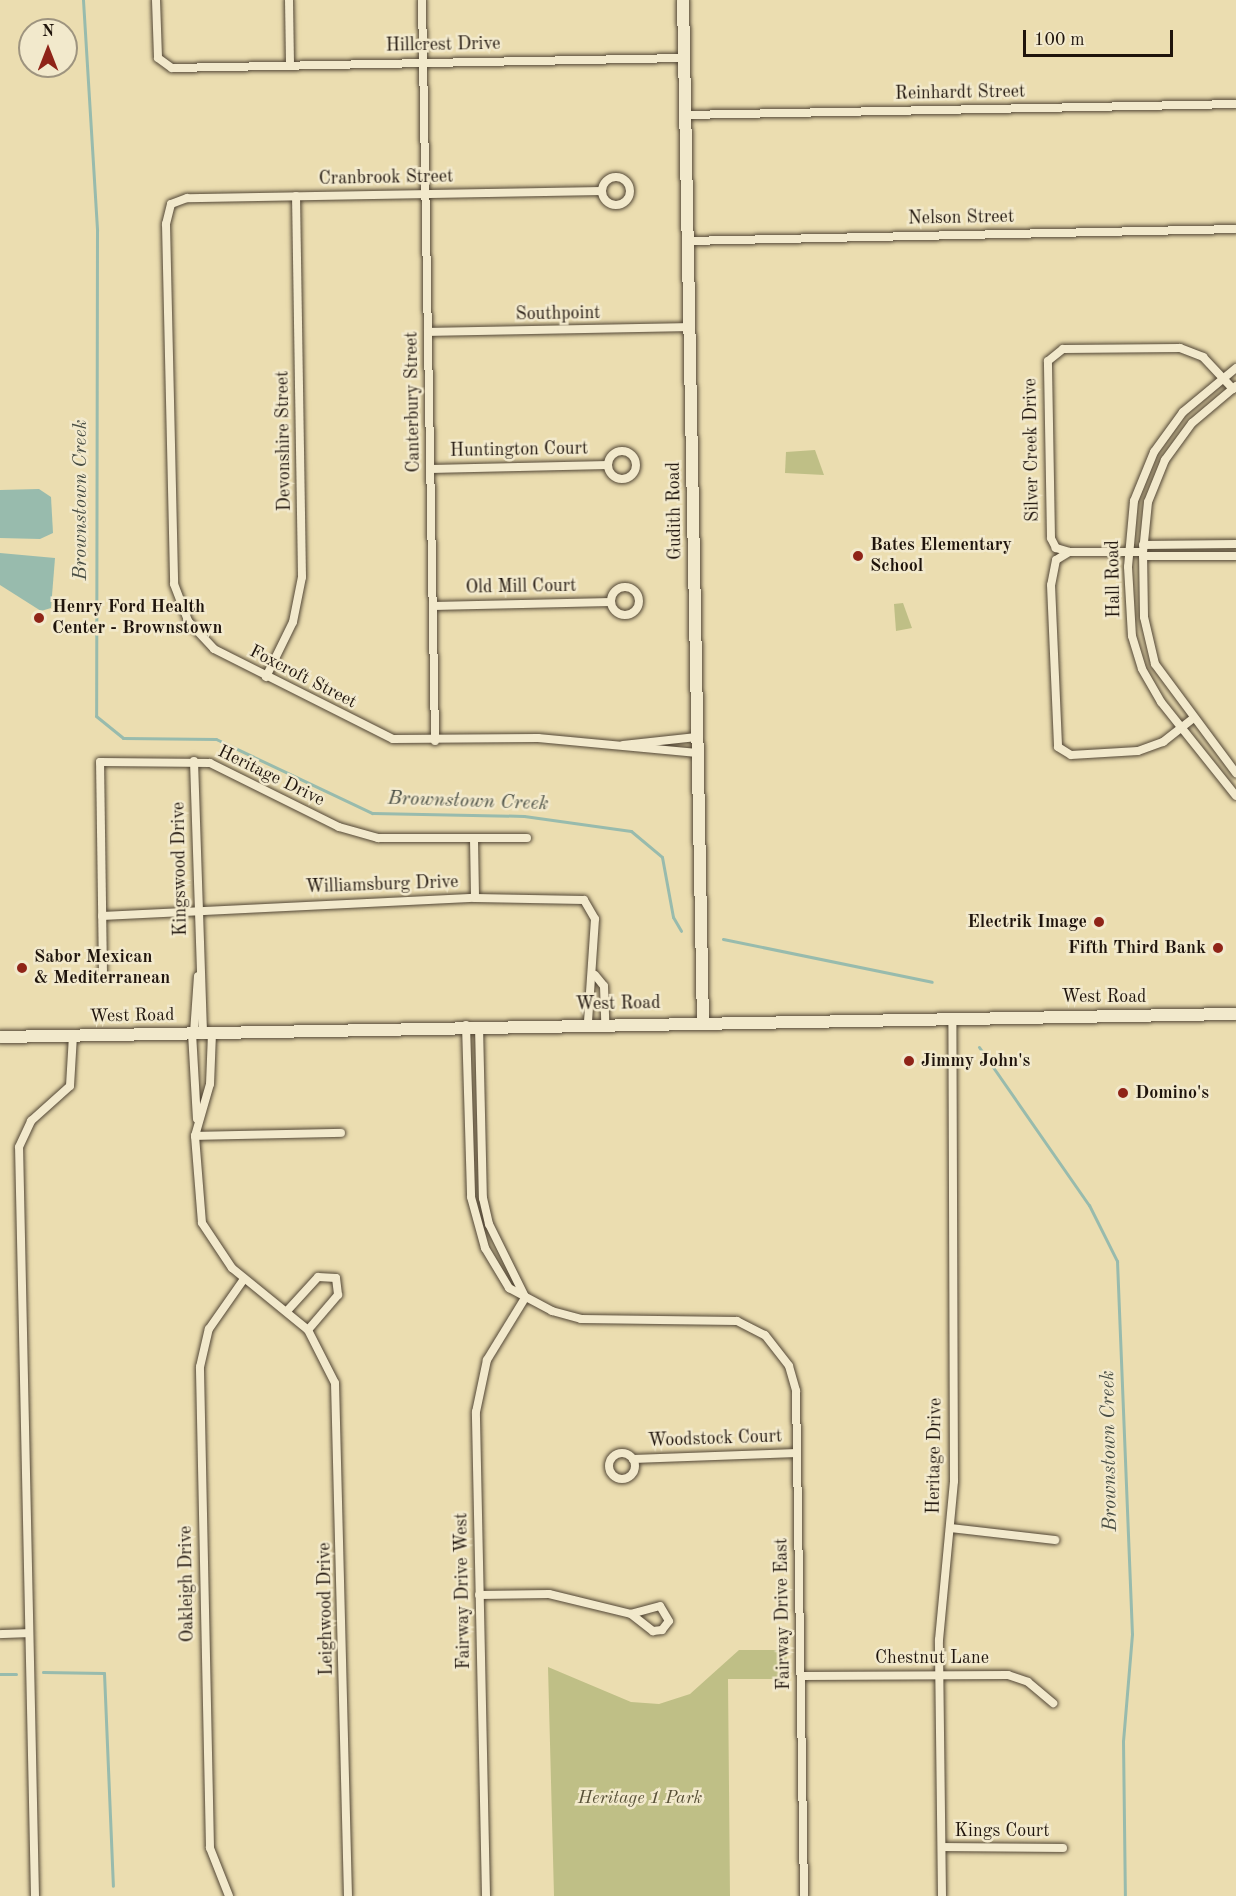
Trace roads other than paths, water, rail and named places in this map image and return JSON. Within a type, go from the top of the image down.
[{"type":"main road","name":"Gudith Road","points":[[682,0],[703,1021]]},
{"type":"main road","name":"West Road","points":[[0,1037],[588,1022],[1236,1014]]},
{"type":"street","name":"Hillcrest Drive","points":[[156,0],[158,58],[172,68],[684,58]]},
{"type":"street","points":[[289,0],[290,66]]},
{"type":"street","name":"Canterbury Street","points":[[422,0],[435,741]]},
{"type":"street","name":"Reinhardt Street","points":[[685,115],[1236,104]]},
{"type":"street","name":"Cranbrook Street","points":[[171,204],[187,198],[602,191]]},
{"type":"street","name":"Devonshire Street","points":[[266,677],[292,622],[302,577],[296,196]]},
{"type":"street","name":"Foxcroft Street","points":[[171,204],[166,224],[174,584],[188,621],[205,641],[266,677],[383,736],[435,741],[538,738],[697,753]]},
{"type":"street","name":"Nelson Street","points":[[687,241],[1236,229]]},
{"type":"street","name":"Southpoint","points":[[428,332],[689,327]]},
{"type":"street","name":"Silver Creek Drive","points":[[1070,552],[1056,548],[1049,527],[1051,356],[1063,349],[1180,348],[1203,357],[1234,388]]},
{"type":"street","name":"Hall Road","points":[[1236,368],[1183,412],[1154,452],[1134,501],[1128,552],[1136,653],[1151,688],[1236,796]]},
{"type":"street","name":"Hall Road","points":[[1234,388],[1192,423],[1165,460],[1148,502],[1143,551],[1149,649],[1164,682],[1236,773]]},
{"type":"street","name":"Huntington Court","points":[[430,469],[608,465]]},
{"type":"street","points":[[1192,719],[1163,742],[1138,751],[1071,755],[1058,747],[1050,585],[1056,560],[1070,552],[1128,552],[1236,544]]},
{"type":"street","points":[[1143,551],[1236,556]]},
{"type":"street","name":"Old Mill Court","points":[[433,606],[611,602]]},
{"type":"street","name":"Foxcroft Street","points":[[619,746],[697,736]]},
{"type":"street","name":"Heritage Drive","points":[[103,974],[100,762],[194,761],[216,765],[358,834],[398,841],[527,838]]},
{"type":"street","name":"Kingswood Drive","points":[[194,761],[200,1033]]},
{"type":"street","points":[[474,840],[475,898]]},
{"type":"street","name":"Williamsburg Drive","points":[[102,916],[197,914],[475,898],[588,902],[595,913],[595,975],[588,985],[588,1022]]},
{"type":"street","name":"Williamsburg Drive","points":[[595,975],[604,986],[605,1022]]},
{"type":"street","name":"Heritage Drive","points":[[942,1896],[939,1674],[950,1528],[952,1017]]},
{"type":"street","points":[[466,1025],[471,1197],[485,1248],[509,1288],[525,1298]]},
{"type":"street","points":[[479,1025],[482,1150],[489,1224],[525,1298]]},
{"type":"street","name":"Leighwood Drive","points":[[200,1033],[195,1136],[202,1223],[219,1255],[244,1279],[288,1311],[308,1330],[331,1368],[338,1402],[348,1896]]},
{"type":"street","name":"Leighwood Drive","points":[[197,1120],[210,1084],[200,1033]]},
{"type":"street","points":[[35,1896],[19,1147],[31,1121],[70,1086],[73,1035]]},
{"type":"street","points":[[195,1136],[341,1133]]},
{"type":"street","points":[[469,1151],[482,1150]]},
{"type":"street","points":[[288,1311],[318,1277],[336,1278],[338,1295],[308,1330]]},
{"type":"street","name":"Oakleigh Drive","points":[[228,1896],[210,1848],[200,1367],[209,1329],[244,1279]]},
{"type":"street","name":"Fairway Drive East","points":[[525,1298],[581,1319],[721,1318],[746,1324],[769,1339],[794,1378],[804,1896]]},
{"type":"street","name":"Fairway Drive West","points":[[486,1896],[479,1594],[478,1394],[492,1348],[525,1298]]},
{"type":"street","name":"Woodstock Court","points":[[633,1459],[797,1453]]},
{"type":"street","points":[[950,1528],[1055,1540]]},
{"type":"street","points":[[479,1594],[542,1593],[632,1614]]},
{"type":"street","points":[[0,1634],[28,1633]]},
{"type":"street","name":"Chestnut Lane","points":[[801,1676],[1008,1675],[1028,1682],[1053,1703]]},
{"type":"street","name":"Kings Court","points":[[942,1847],[1062,1848]]},
{"type":"waterway","name":"Brownstown Creek","points":[[83,0],[97,231],[96,716],[123,738],[216,739],[372,813],[524,816],[631,831],[662,857],[673,917],[681,931]]},
{"type":"waterway","name":"Brownstown Creek","points":[[723,939],[932,982]]},
{"type":"waterway","name":"Brownstown Creek","points":[[979,1047],[1089,1205],[1117,1261],[1132,1634],[1123,1741],[1125,1896]]},
{"type":"waterway","points":[[43,1672],[104,1673],[113,1886]]},
{"type":"waterway","points":[[0,1674],[16,1674]]},
{"type":"place","name":"Bates Elementary School","points":[[858,556]]},
{"type":"place","name":"Henry Ford Health Center - Brownstown","points":[[39,618]]},
{"type":"place","name":"Electrik Image","points":[[1099,922]]},
{"type":"place","name":"Fifth Third Bank","points":[[1218,948]]},
{"type":"place","name":"Sabor Mexican & Mediterranean","points":[[22,968]]},
{"type":"place","name":"Jimmy John's","points":[[909,1061]]},
{"type":"place","name":"Domino's","points":[[1123,1093]]},
{"type":"park label","name":"Heritage 1 Park","points":[[640,1798]]}]
